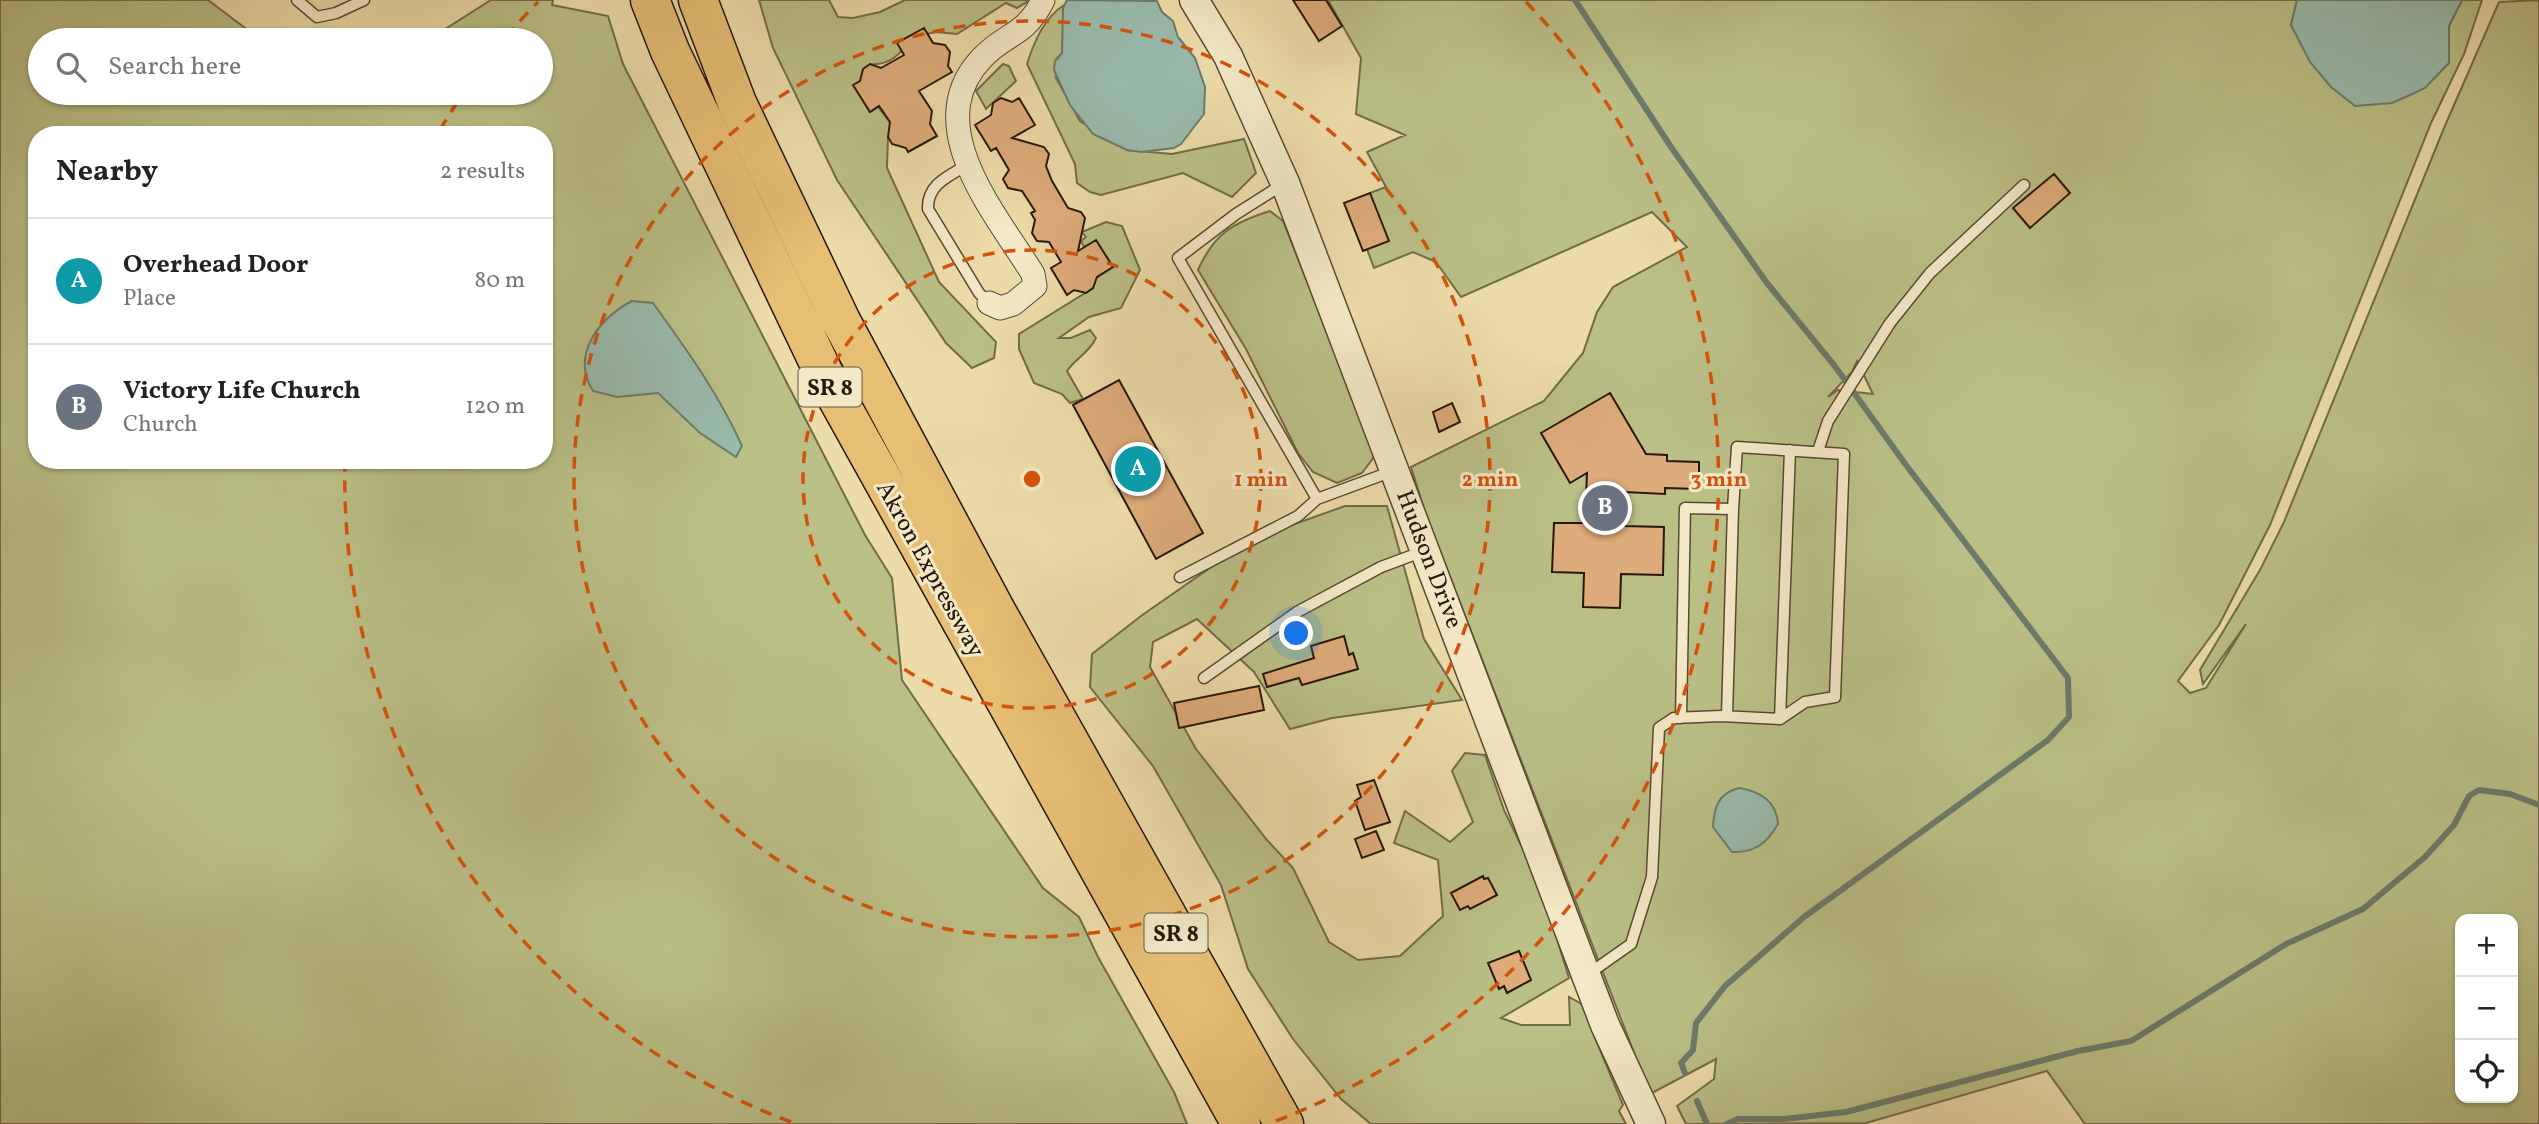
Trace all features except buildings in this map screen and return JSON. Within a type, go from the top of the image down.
[{"type":"highway","name":"Akron Expressway","points":[[650,0],[693,99],[826,378],[1241,1124]]},
{"type":"highway","name":"Akron Expressway","points":[[698,0],[737,103],[841,321],[1001,621],[1284,1124]]},
{"type":"street","points":[[989,303],[1000,308],[1013,304],[1035,286],[1033,274],[967,165],[959,144],[957,110],[965,85],[979,60],[1016,35],[1035,16],[1044,0]]},
{"type":"street","name":"Hudson Drive","points":[[1194,0],[1228,56],[1285,183],[1587,975],[1628,1077],[1651,1124]]},
{"type":"lane","points":[[297,0],[317,17],[336,13],[364,0]]},
{"type":"lane","points":[[967,165],[936,185],[929,196],[928,209],[979,293],[989,303]]},
{"type":"lane","points":[[1285,183],[1236,214],[1178,258],[1317,499]]},
{"type":"lane","points":[[1818,451],[1828,421],[1890,323],[1930,273],[2024,184]]},
{"type":"lane","points":[[1587,975],[1632,944],[1653,877],[1658,728],[1674,718],[1727,716],[1780,719],[1805,702],[1835,697],[1844,454],[1737,447],[1727,716]]},
{"type":"lane","points":[[1780,719],[1790,450]]},
{"type":"lane","points":[[1180,577],[1298,516],[1317,499],[1396,470]]},
{"type":"lane","points":[[1681,718],[1685,508],[1733,509]]},
{"type":"lane","points":[[1204,678],[1297,612],[1381,567],[1426,550]]},
{"type":"green space","points":[[0,0],[208,0],[245,28],[28,28],[28,105],[553,105],[553,28],[447,28],[491,0],[553,0],[552,5],[608,16],[623,64],[865,535],[892,578],[902,680],[1043,888],[1079,917],[1098,957],[1174,1092],[1187,1124],[0,1124]]},
{"type":"green space","points":[[759,0],[829,0],[838,17],[853,18],[880,12],[905,0],[1030,0],[1017,8],[1006,3],[957,34],[936,32],[912,37],[889,61],[870,64],[864,102],[870,112],[878,107],[893,126],[888,137],[887,168],[939,282],[996,342],[994,358],[972,368],[946,343],[837,180],[773,48]]},
{"type":"green space","points":[[1328,0],[2297,0],[2291,25],[2449,63],[2449,26],[2462,0],[2482,0],[2464,54],[2431,123],[2270,525],[2219,625],[2178,681],[2190,693],[2206,688],[2246,624],[2203,684],[2200,670],[2260,570],[2284,522],[2444,128],[2499,2],[2539,0],[2539,1124],[2085,1124],[2047,1071],[1866,1123],[1686,1124],[1677,1106],[1714,1079],[1716,1059],[1650,1094],[1425,512],[1411,467],[1544,401],[1583,353],[1597,312],[1613,287],[1687,247],[1652,212],[1461,297],[1436,262],[1413,252],[1374,268],[1367,249],[1370,193],[1386,187],[1367,152],[1405,135],[1356,114],[1361,58]],"holes":[[[1857,361],[1873,394],[1838,390],[1828,397],[1852,372]]]},
{"type":"green space","points":[[1064,5],[1062,53],[1055,61],[1056,78],[1080,121],[1127,150],[1172,154],[1244,139],[1256,173],[1232,197],[1183,173],[1101,195],[1090,192],[1077,183],[1075,164],[1027,64],[1045,24]]},
{"type":"green space","points":[[1003,64],[1009,66],[1016,81],[986,109],[976,91]]},
{"type":"green space","points":[[1270,211],[1283,221],[1373,448],[1374,457],[1362,473],[1337,483],[1313,472],[1298,453],[1246,349],[1198,270],[1211,247],[1226,232],[1245,220]]},
{"type":"green space","points":[[1106,222],[1122,226],[1140,270],[1121,308],[1089,317],[1059,338],[1071,338],[1090,330],[1096,338],[1067,371],[1083,399],[1070,403],[1062,394],[1034,383],[1019,349],[1019,334],[1093,288],[1095,279],[1113,267],[1096,241],[1084,247],[1081,241],[1086,237],[1082,232]]},
{"type":"green space","points":[[1345,506],[1387,506],[1424,639],[1462,700],[1332,718],[1290,729],[1254,672],[1197,619],[1153,642],[1150,667],[1196,749],[1267,840],[1293,868],[1329,942],[1358,960],[1400,956],[1443,916],[1438,860],[1394,843],[1405,811],[1450,842],[1473,822],[1452,771],[1465,753],[1485,755],[1504,810],[1540,884],[1569,978],[1501,1018],[1521,1025],[1570,1025],[1569,997],[1585,1006],[1595,1038],[1623,1105],[1619,1111],[1626,1124],[1371,1124],[1341,1099],[1293,1039],[1248,969],[1221,885],[1153,766],[1090,687],[1092,654],[1141,616],[1250,540]]},
{"type":"shaded area","points":[[1067,0],[1157,1],[1162,12],[1173,21],[1178,37],[1195,58],[1205,87],[1204,114],[1181,144],[1174,148],[1141,152],[1127,150],[1093,134],[1070,105],[1054,70],[1055,61],[1062,53],[1063,8]]},
{"type":"shaded area","points":[[2297,0],[2462,0],[2449,26],[2449,63],[2425,88],[2392,103],[2355,106],[2331,87],[2310,62],[2291,25]]},
{"type":"shaded area","points":[[632,301],[653,303],[690,355],[723,408],[742,446],[736,457],[700,433],[658,393],[617,397],[593,391],[585,364],[592,338],[609,317]]},
{"type":"shaded area","points":[[1739,788],[1766,798],[1774,809],[1778,824],[1759,846],[1747,851],[1732,852],[1713,827],[1718,802],[1732,790]]},
{"type":"waterway","points":[[1575,0],[1671,147],[1767,283],[1834,365],[1906,465],[2068,678],[2069,717],[2048,740],[1804,917],[1725,986],[1696,1023],[1693,1050],[1681,1063],[1685,1073]]},
{"type":"waterway","points":[[1727,1124],[1738,1119],[1784,1119],[1846,1112],[2078,1051],[2131,1041],[2286,944],[2363,909],[2425,857],[2454,825],[2469,796],[2479,790],[2510,794],[2539,805]]},
{"type":"waterway","points":[[1697,1101],[1707,1124]]},
{"type":"place","name":"Overhead Door","points":[[1138,469]]},
{"type":"place","name":"Victory Life Church","points":[[1605,508]]}]
